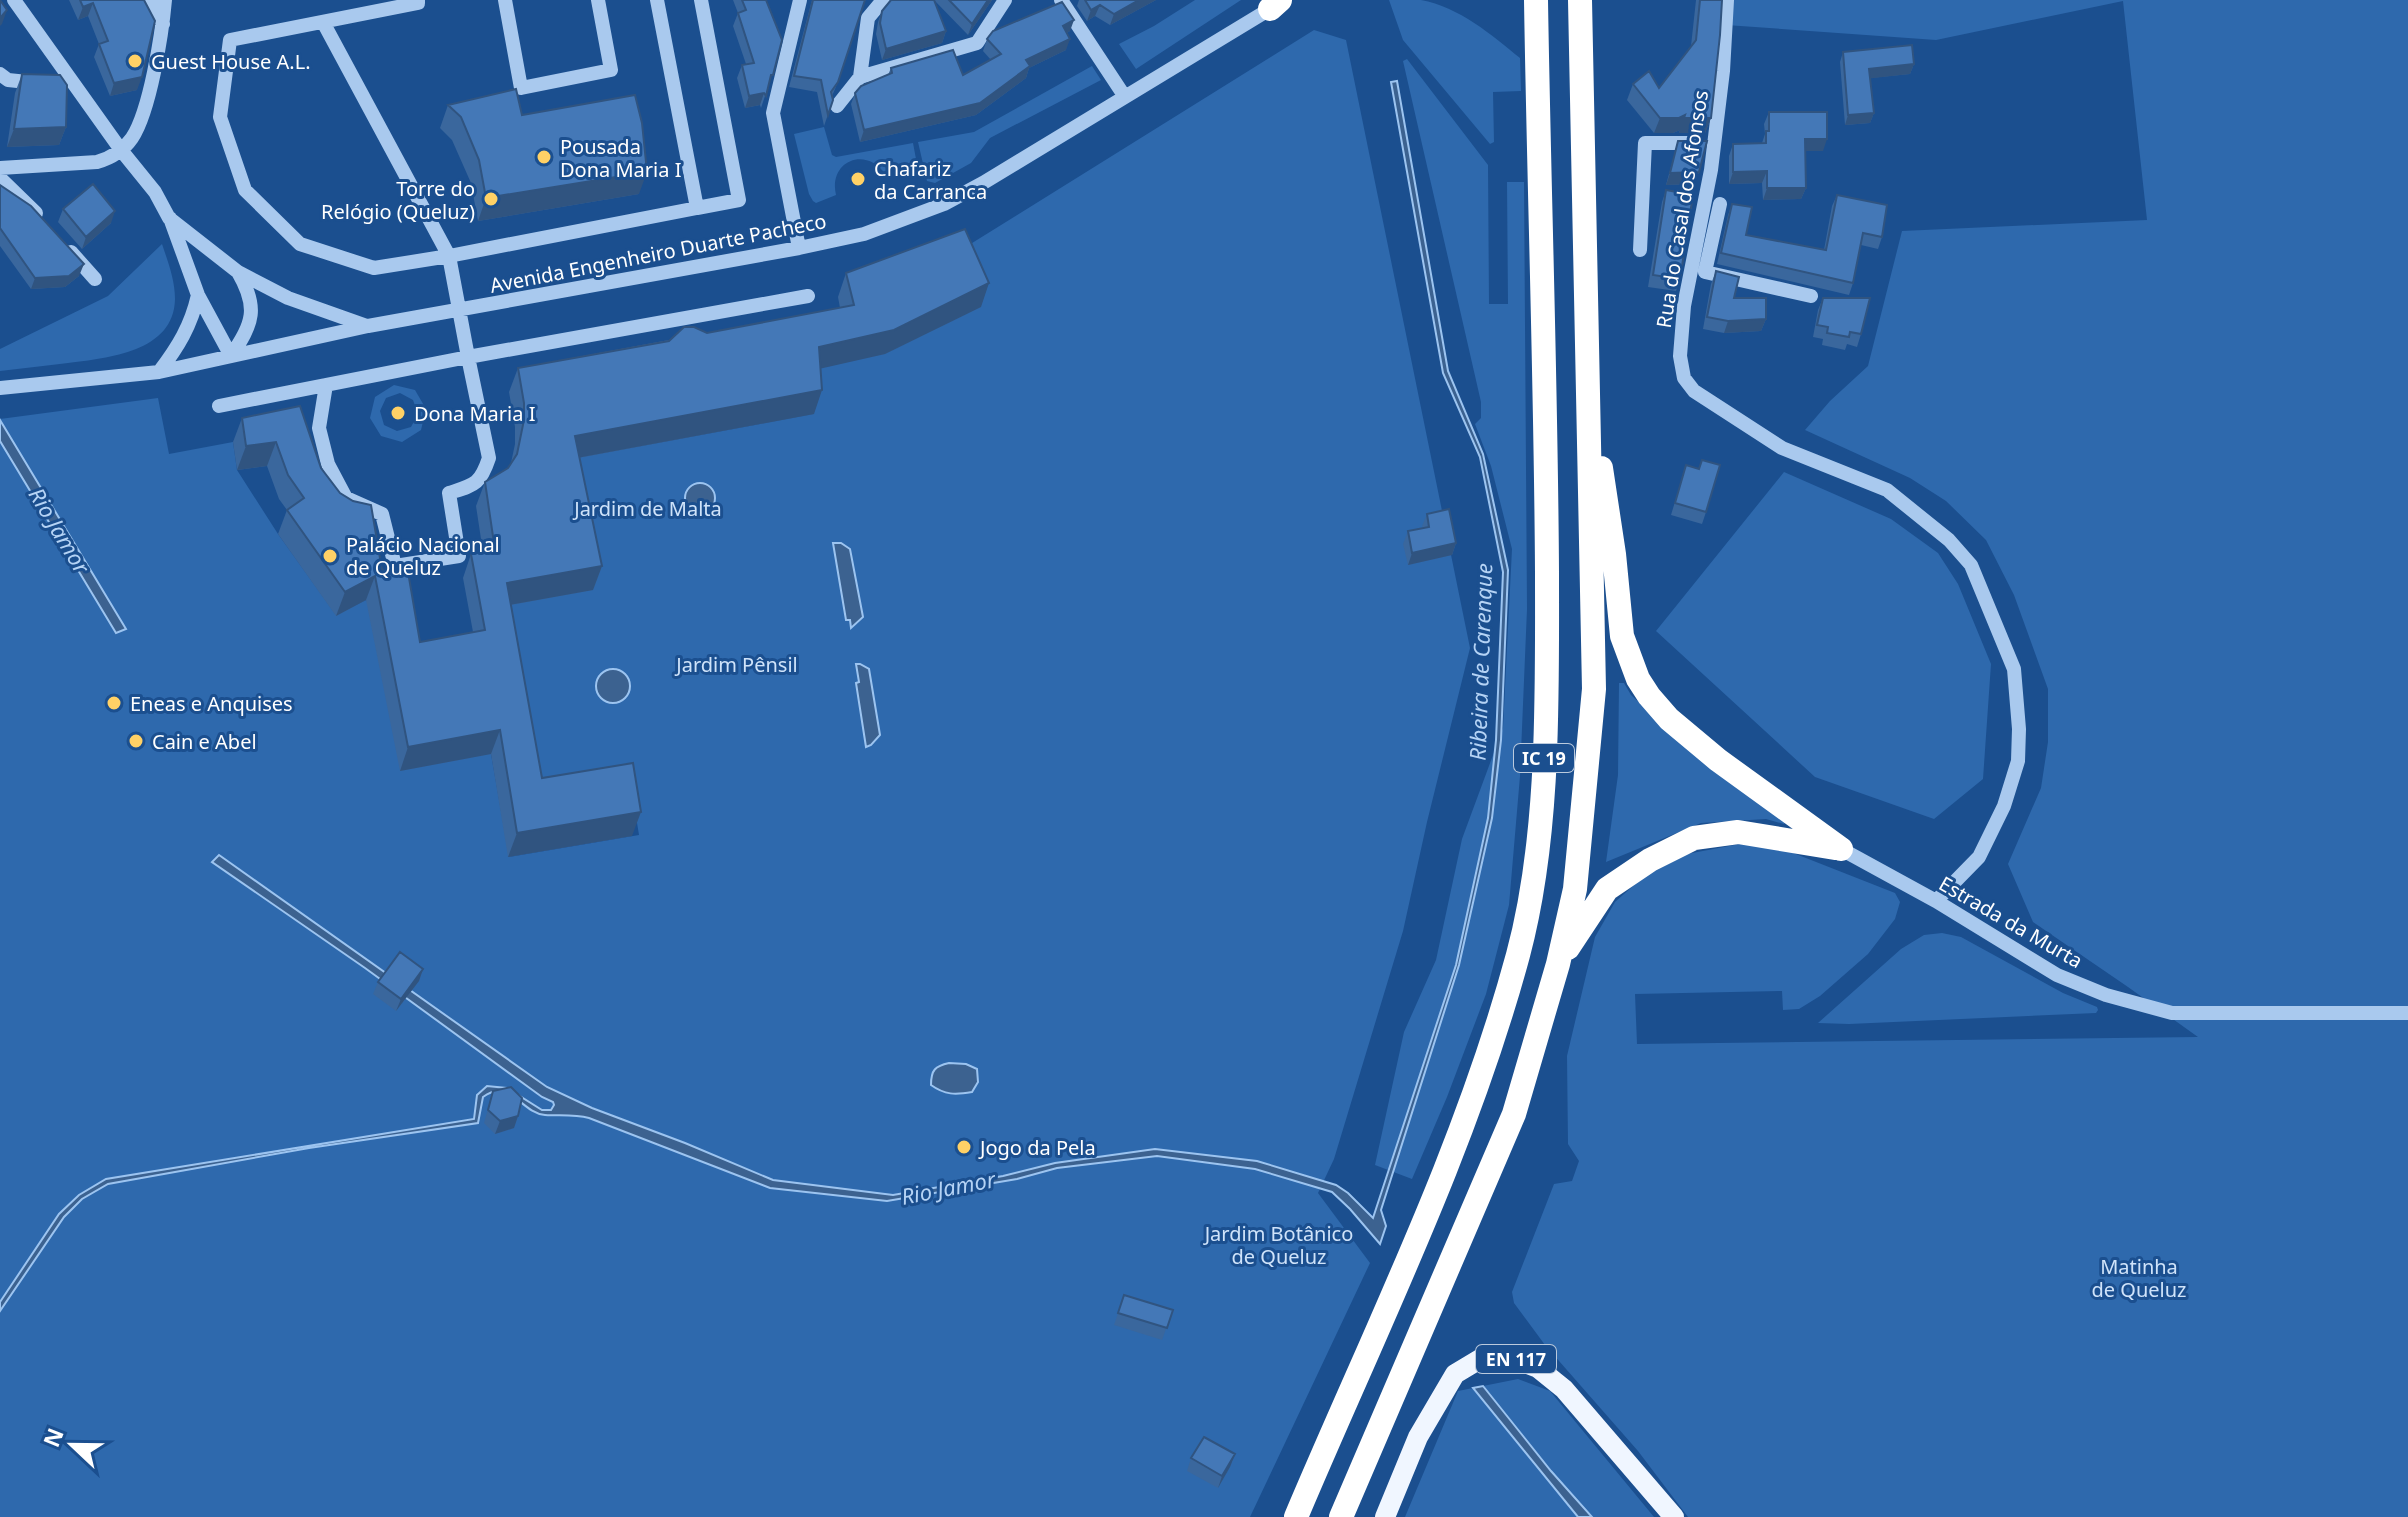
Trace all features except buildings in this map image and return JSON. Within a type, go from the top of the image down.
[{"type":"highway","name":"IC 19","points":[[1296,1517],[1464,1124],[1518,953],[1535,863],[1544,765],[1547,655],[1536,0]]},
{"type":"highway","name":"IC 19","points":[[1341,1517],[1514,1114],[1558,964],[1575,889],[1594,689],[1580,0]]},
{"type":"highway","points":[[1586,370],[1614,554],[1622,636],[1638,679],[1669,719],[1718,760],[1841,849]]},
{"type":"highway","points":[[1558,964],[1607,889],[1650,860],[1694,838],[1738,832],[1841,849]]},
{"type":"highway","points":[[1285,1517],[1314,1475]]},
{"type":"main road","name":"EN 117","points":[[1385,1517],[1418,1437],[1455,1374],[1485,1356],[1510,1357],[1538,1368],[1564,1389],[1674,1517]]},
{"type":"street","points":[[14,0],[121,150],[155,192],[169,218],[198,295],[231,356],[245,335],[252,316],[249,292],[238,272]]},
{"type":"street","points":[[150,0],[163,25]]},
{"type":"street","points":[[0,168],[97,162],[109,158],[131,140],[145,110],[163,25],[165,0]]},
{"type":"street","points":[[505,0],[521,88],[611,70],[598,0]]},
{"type":"street","points":[[657,0],[697,208]]},
{"type":"street","points":[[423,1],[230,40],[220,117],[245,190],[300,244],[374,268],[739,200],[701,0]]},
{"type":"street","points":[[799,248],[773,113],[800,0]]},
{"type":"street","points":[[837,106],[860,77],[868,18],[883,0]]},
{"type":"street","points":[[860,77],[977,43],[1005,0]]},
{"type":"street","points":[[1061,0],[1125,97]]},
{"type":"street","name":"Rua do Casal dos Afonsos","points":[[1727,0],[1723,71],[1714,143],[1684,306],[1680,356],[1684,378],[1694,391],[1782,448],[1887,490],[1949,540],[1971,565],[2014,669],[2018,761],[2004,806],[1979,857],[1936,901]]},
{"type":"street","name":"Avenida Engenheiro Duarte Pacheco","points":[[0,388],[159,372],[368,326],[864,234],[944,204],[983,183],[1275,5]]},
{"type":"street","points":[[323,22],[449,256],[489,458],[484,473],[475,484],[449,493],[459,556],[395,566],[382,514],[346,498],[328,464],[319,428],[326,385]]},
{"type":"street","points":[[0,74],[8,80],[34,84],[69,76]]},
{"type":"street","points":[[1640,250],[1645,143],[1714,143]]},
{"type":"street","points":[[0,178],[95,279]]},
{"type":"street","points":[[1720,204],[1705,272],[1811,296]]},
{"type":"street","points":[[169,218],[238,272],[288,298],[368,326]]},
{"type":"street","points":[[159,372],[193,319],[198,295]]},
{"type":"street","points":[[219,406],[468,357],[808,296]]},
{"type":"street","name":"Estrada da Murta","points":[[1841,849],[1936,901],[2057,975],[2106,995],[2172,1013],[2408,1013]]},
{"type":"green space","points":[[1195,0],[1241,0],[1136,69],[1119,44]]},
{"type":"green space","points":[[1389,0],[1421,0],[1449,9],[1474,23],[1520,58],[1521,91],[1493,92],[1494,142],[1490,144],[1403,40]]},
{"type":"green space","name":"Matinha de Queluz","points":[[1726,0],[2408,0],[2408,1517],[1688,1517],[1638,1451],[1545,1345],[1514,1303],[1512,1292],[1554,1184],[1572,1181],[1579,1161],[1568,1144],[1567,1056],[1595,937],[1615,902],[1642,878],[1687,854],[1745,843],[1773,845],[1895,893],[1900,902],[1895,919],[1868,954],[1820,996],[1799,1009],[1783,1010],[1782,991],[1635,994],[1637,1044],[2198,1037],[2033,922],[2008,864],[2041,788],[2048,742],[2048,689],[2014,595],[1986,540],[1946,501],[1910,478],[1805,430],[1830,401],[1868,366],[1902,231],[2147,220],[2123,1],[1936,40],[1726,25]]},
{"type":"green space","points":[[1314,30],[1346,40],[1470,648],[1403,931],[1334,1159],[1318,1193],[1370,1263],[1250,1517],[0,1517],[0,419],[158,398],[169,454],[233,442],[237,470],[336,615],[366,600],[491,754],[509,857],[639,835],[631,786],[533,802],[499,607],[566,460],[813,414],[810,371],[956,253]]},
{"type":"green space","points":[[1407,59],[1488,165],[1489,304],[1508,304],[1507,182],[1524,182],[1527,609],[1520,776],[1509,905],[1486,994],[1412,1179],[1375,1165],[1404,1032],[1436,960],[1462,839],[1503,728],[1512,549],[1491,466],[1475,424],[1481,418],[1481,402],[1403,61]]},
{"type":"green space","points":[[1092,66],[1101,80],[990,138],[971,163],[935,183],[927,181],[918,142],[974,132]]},
{"type":"green space","points":[[824,127],[832,155],[836,157],[913,143],[916,159],[913,166],[886,175],[869,161],[850,161],[838,173],[836,195],[816,203],[809,194],[794,134]]},
{"type":"green space","points":[[162,244],[175,299],[172,317],[163,331],[151,341],[119,355],[0,371],[0,349],[108,296]]},
{"type":"green space","points":[[394,385],[415,390],[426,409],[421,430],[402,442],[381,436],[370,418],[375,397]],"holes":[[[400,393],[413,400],[418,414],[411,427],[397,431],[384,425],[380,411],[386,398]]]},
{"type":"green space","points":[[1784,472],[1891,519],[1938,553],[1958,584],[1991,664],[1983,779],[1934,819],[1815,777],[1656,631]]},
{"type":"green space","points":[[1619,683],[1624,683],[1631,695],[1699,757],[1788,819],[1784,824],[1766,819],[1701,823],[1606,862],[1618,775]]},
{"type":"green space","points":[[1942,933],[1961,937],[2098,1010],[2096,1013],[1818,1023],[1901,949],[1924,935]]},
{"type":"green space","points":[[1518,1379],[1550,1391],[1654,1517],[1405,1517],[1458,1391]]},
{"type":"water","name":"Rio Jamor","points":[[1397,81],[1448,371],[1483,454],[1508,570],[1501,740],[1492,818],[1459,965],[1381,1210],[1386,1226],[1380,1244],[1332,1192],[1255,1169],[1157,1156],[1057,1168],[1017,1179],[887,1201],[770,1188],[589,1118],[537,1113],[501,1091],[483,1097],[478,1123],[309,1148],[108,1184],[82,1199],[64,1217],[0,1311],[0,1302],[59,1214],[79,1195],[106,1179],[474,1119],[477,1095],[487,1086],[507,1088],[542,1110],[551,1110],[554,1105],[212,862],[219,855],[547,1087],[773,1180],[893,1195],[1003,1176],[1055,1163],[1155,1149],[1257,1161],[1336,1185],[1373,1218],[1456,965],[1488,818],[1496,740],[1503,572],[1480,457],[1443,373],[1391,82]]},
{"type":"water","name":"Rio Jamor","points":[[0,420],[126,629],[116,633],[0,441]]},
{"type":"water","points":[[700,483],[711,487],[715,498],[711,509],[700,513],[689,509],[685,498],[689,487]]},
{"type":"water","points":[[833,543],[841,543],[850,549],[863,617],[851,628],[850,620],[846,620]]},
{"type":"water","points":[[856,664],[869,669],[880,735],[866,747],[856,683],[859,682]]},
{"type":"water","points":[[613,669],[625,674],[630,686],[625,698],[613,703],[601,698],[596,686],[601,674]]},
{"type":"water","points":[[949,1063],[966,1064],[977,1069],[978,1082],[972,1092],[950,1093],[931,1085],[935,1070]]},
{"type":"water","points":[[1483,1386],[1592,1517],[1578,1517],[1473,1388]]},
{"type":"place","name":"Guest House A.L.","points":[[135,61]]},
{"type":"place","name":"Pousada Dona Maria I","points":[[544,157]]},
{"type":"place","name":"Chafariz da Carranca","points":[[858,179]]},
{"type":"place","name":"Torre do Relógio (Queluz)","points":[[491,199]]},
{"type":"place","name":"Dona Maria I","points":[[398,413]]},
{"type":"place","name":"Palácio Nacional de Queluz","points":[[330,556]]},
{"type":"place","name":"Eneas e Anquises","points":[[114,703]]},
{"type":"place","name":"Cain e Abel","points":[[136,741]]},
{"type":"place","name":"Jogo da Pela","points":[[964,1147]]},
{"type":"park label","name":"Jardim de Malta","points":[[648,508]]},
{"type":"park label","name":"Jardim Pênsil","points":[[737,664]]},
{"type":"park label","name":"Jardim Botânico de Queluz","points":[[1279,1244]]},
{"type":"water label","name":"Ribeira de Carenque","points":[[1480,662]]}]
